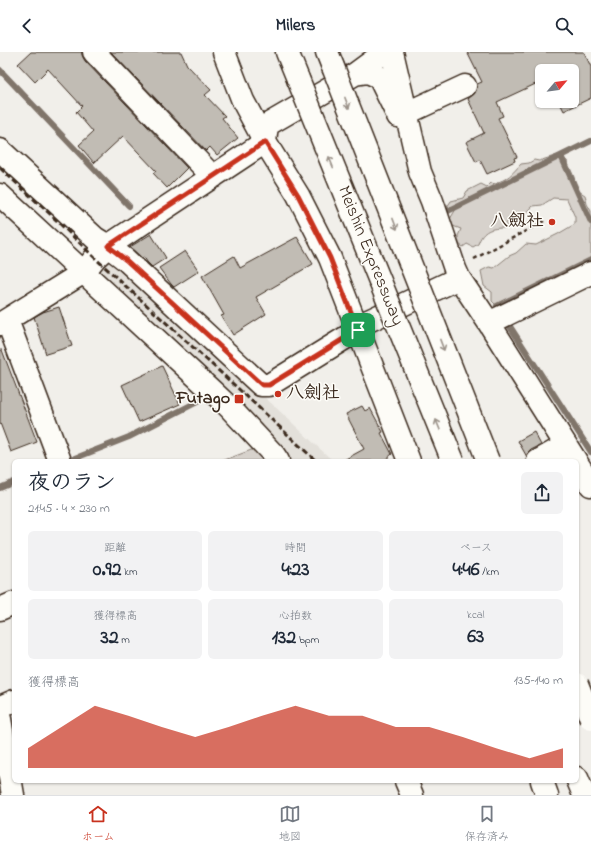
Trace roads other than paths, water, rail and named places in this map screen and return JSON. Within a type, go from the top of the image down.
[{"type":"main road","points":[[94,52],[212,177]]},
{"type":"main road","points":[[224,52],[243,101],[265,142],[298,195],[330,258],[408,459]]},
{"type":"main road","name":"Meishin Expressway","points":[[287,52],[451,459]]},
{"type":"main road","name":"Meishin Expressway","points":[[327,52],[487,459]]},
{"type":"main road","points":[[59,459],[3,322],[84,272],[95,258],[108,246],[265,142],[267,125],[355,74],[385,52]]},
{"type":"main road","points":[[392,52],[420,172],[432,201],[457,274],[573,456],[552,459]]},
{"type":"main road","points":[[355,74],[368,72],[379,77],[417,157]]},
{"type":"main road","points":[[407,114],[465,86]]},
{"type":"main road","points":[[0,150],[95,238],[126,260],[262,385],[269,385],[358,330],[364,323],[457,274]]},
{"type":"main road","points":[[0,195],[229,407],[277,459]]},
{"type":"main road","points":[[489,322],[591,273]]},
{"type":"main road","points":[[579,465],[591,484]]},
{"type":"main road","points":[[0,609],[12,604]]},
{"type":"main road","points":[[579,689],[591,719]]},
{"type":"main road","points":[[0,707],[12,702]]},
{"type":"main road","points":[[0,719],[13,795]]},
{"type":"main road","points":[[407,783],[412,795]]},
{"type":"main road","points":[[543,783],[547,795]]},
{"type":"main road","points":[[579,783],[584,795]]},
{"type":"waterway","points":[[0,70],[129,206]]},
{"type":"waterway","points":[[448,211],[591,141]]},
{"type":"waterway","points":[[561,156],[591,222]]},
{"type":"waterway","points":[[497,306],[591,260]]},
{"type":"waterway","points":[[509,325],[591,452]]},
{"type":"waterway","points":[[73,459],[129,437],[199,401]]},
{"type":"waterway","points":[[0,488],[12,483]]},
{"type":"railway","points":[[0,168],[95,258],[314,459]]},
{"type":"railway","points":[[579,704],[591,714]]},
{"type":"place","name":"八劔社","points":[[552,222]]},
{"type":"place","name":"八劍社","points":[[278,394]]},
{"type":"place","name":"Futago","points":[[239,399]]}]
